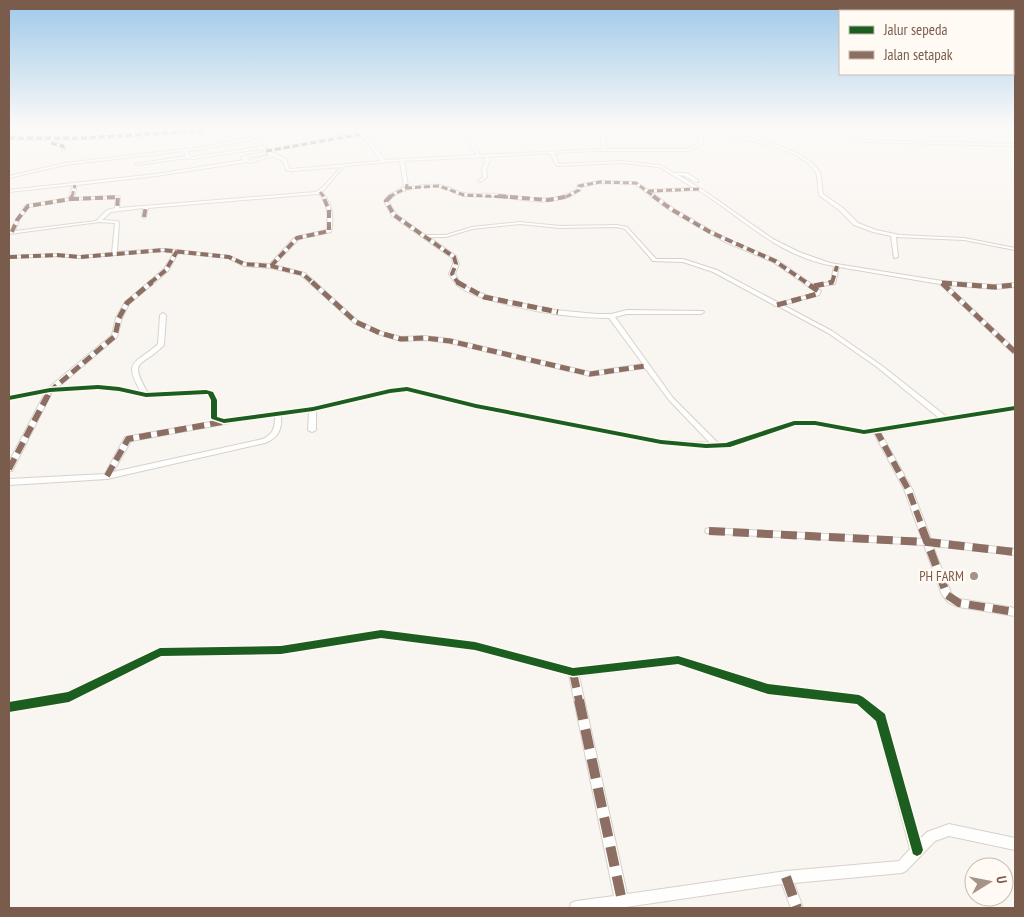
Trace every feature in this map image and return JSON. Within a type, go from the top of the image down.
[{"type":"street","points":[[9,177],[37,170]]},
{"type":"street","points":[[9,191],[206,170]]},
{"type":"street","points":[[99,221],[109,210],[320,192],[341,170]]},
{"type":"street","points":[[403,170],[406,188]]},
{"type":"street","points":[[480,181],[486,177],[484,170]]},
{"type":"street","points":[[666,170],[699,189],[778,244],[810,258],[837,266],[942,283],[995,287],[1015,286]]},
{"type":"street","points":[[813,170],[816,172],[822,195],[841,209],[856,224],[893,235],[964,239],[1015,249]]},
{"type":"street","points":[[672,174],[686,174],[696,181]]},
{"type":"street","points":[[701,312],[627,312],[597,317],[558,312],[484,297],[458,283],[452,274],[456,264],[454,257],[394,215],[386,201],[390,196],[406,188],[449,188],[454,192],[470,196],[494,196],[527,200],[555,199],[573,195],[579,190],[579,186],[600,182],[636,183],[671,209],[726,241],[775,261],[814,286],[818,291],[818,294],[777,305]]},
{"type":"street","points":[[71,200],[75,184]]},
{"type":"street","points":[[648,191],[699,189]]},
{"type":"street","points":[[271,266],[297,238],[329,231],[329,205],[320,192]]},
{"type":"street","points":[[10,232],[16,220],[28,206],[54,204],[71,200],[118,197],[117,209]]},
{"type":"street","points":[[144,217],[146,206]]},
{"type":"street","points":[[10,232],[99,221],[117,222],[114,254]]},
{"type":"street","points":[[425,236],[446,236],[472,228],[520,223],[560,227],[616,226],[627,228],[656,260],[683,261],[714,271],[830,332],[945,419]]},
{"type":"street","points":[[893,235],[896,257]]},
{"type":"street","points":[[9,469],[50,390],[115,336],[119,318],[127,302],[166,270],[177,250]]},
{"type":"street","points":[[9,257],[57,255],[80,257],[177,250],[229,257],[244,264],[271,266],[303,274],[356,322],[380,334],[401,339],[425,338],[450,341],[590,374],[645,366]]},
{"type":"street","points":[[814,286],[833,282],[837,266]]},
{"type":"street","points":[[942,283],[1015,352]]},
{"type":"street","points":[[146,395],[136,378],[135,365],[139,360],[161,345],[163,315]]},
{"type":"street","points":[[611,316],[645,366],[671,399],[717,446]]},
{"type":"street","points":[[9,398],[50,390],[98,387],[146,395],[211,394],[214,400],[214,418],[231,421]]},
{"type":"street","points":[[107,476],[128,439],[313,409],[390,391],[407,389],[476,406],[661,442],[717,446],[727,446],[794,423],[815,424],[864,432],[1015,408]]},
{"type":"street","points":[[312,430],[313,409]]},
{"type":"street","points":[[9,482],[107,476],[265,441],[274,437],[279,429],[278,415]]},
{"type":"street","points":[[876,430],[902,476],[947,595],[959,603],[1015,612]]},
{"type":"street","points":[[709,531],[927,542],[1015,552]]},
{"type":"street","points":[[9,707],[69,697],[160,652],[281,650],[381,634],[475,646],[573,672],[678,660],[768,689],[859,700],[881,718],[917,850]]},
{"type":"street","points":[[573,672],[622,901]]},
{"type":"street","points":[[576,908],[786,877],[902,867],[931,836],[948,830],[1015,844]]},
{"type":"street","points":[[786,877],[797,908]]},
{"type":"marked path","points":[[406,188],[439,186],[449,188],[454,192],[464,195],[493,195],[548,200],[569,196],[579,190],[579,186],[600,182],[636,183],[671,209],[727,241],[775,261],[818,291],[817,294],[777,305]]},
{"type":"marked path","points":[[407,184],[406,188],[390,196],[386,201],[394,215],[454,257],[456,264],[452,274],[458,283],[484,297],[558,312]]},
{"type":"marked path","points":[[12,232],[17,220],[28,206],[71,199],[75,185]]},
{"type":"marked path","points":[[648,191],[699,189]]},
{"type":"marked path","points":[[271,266],[297,238],[329,231],[330,215],[328,205],[320,192]]},
{"type":"marked path","points":[[71,199],[118,197],[117,209]]},
{"type":"marked path","points":[[144,217],[146,206]]},
{"type":"marked path","points":[[9,257],[57,255],[80,257],[163,250],[229,257],[244,264],[271,266],[303,274],[356,322],[380,333],[401,339],[425,338],[450,341],[590,374],[645,366]]},
{"type":"marked path","points":[[9,469],[50,390],[115,336],[119,318],[127,303],[166,270],[177,251]]},
{"type":"marked path","points":[[814,286],[833,283],[837,266]]},
{"type":"marked path","points":[[942,283],[1015,352]]},
{"type":"marked path","points":[[942,283],[995,287],[1015,285]]},
{"type":"marked path","points":[[107,476],[128,439],[222,422]]},
{"type":"marked path","points":[[876,430],[908,489],[947,595],[959,603],[1015,612]]},
{"type":"marked path","points":[[709,531],[927,542],[1015,552]]},
{"type":"marked path","points":[[573,672],[622,901]]},
{"type":"marked path","points":[[786,877],[797,908]]},
{"type":"cycle path","points":[[9,398],[50,390],[98,387],[146,395],[206,392],[211,393],[214,400],[214,418],[224,421],[313,409],[390,391],[407,389],[476,406],[661,442],[706,446],[727,445],[794,423],[815,423],[864,432],[1015,408]]},
{"type":"cycle path","points":[[9,707],[69,697],[160,652],[281,650],[381,634],[475,646],[573,672],[678,660],[768,689],[859,700],[881,718],[917,850]]},
{"type":"place","name":"PH FARM","points":[[974,576]]}]
